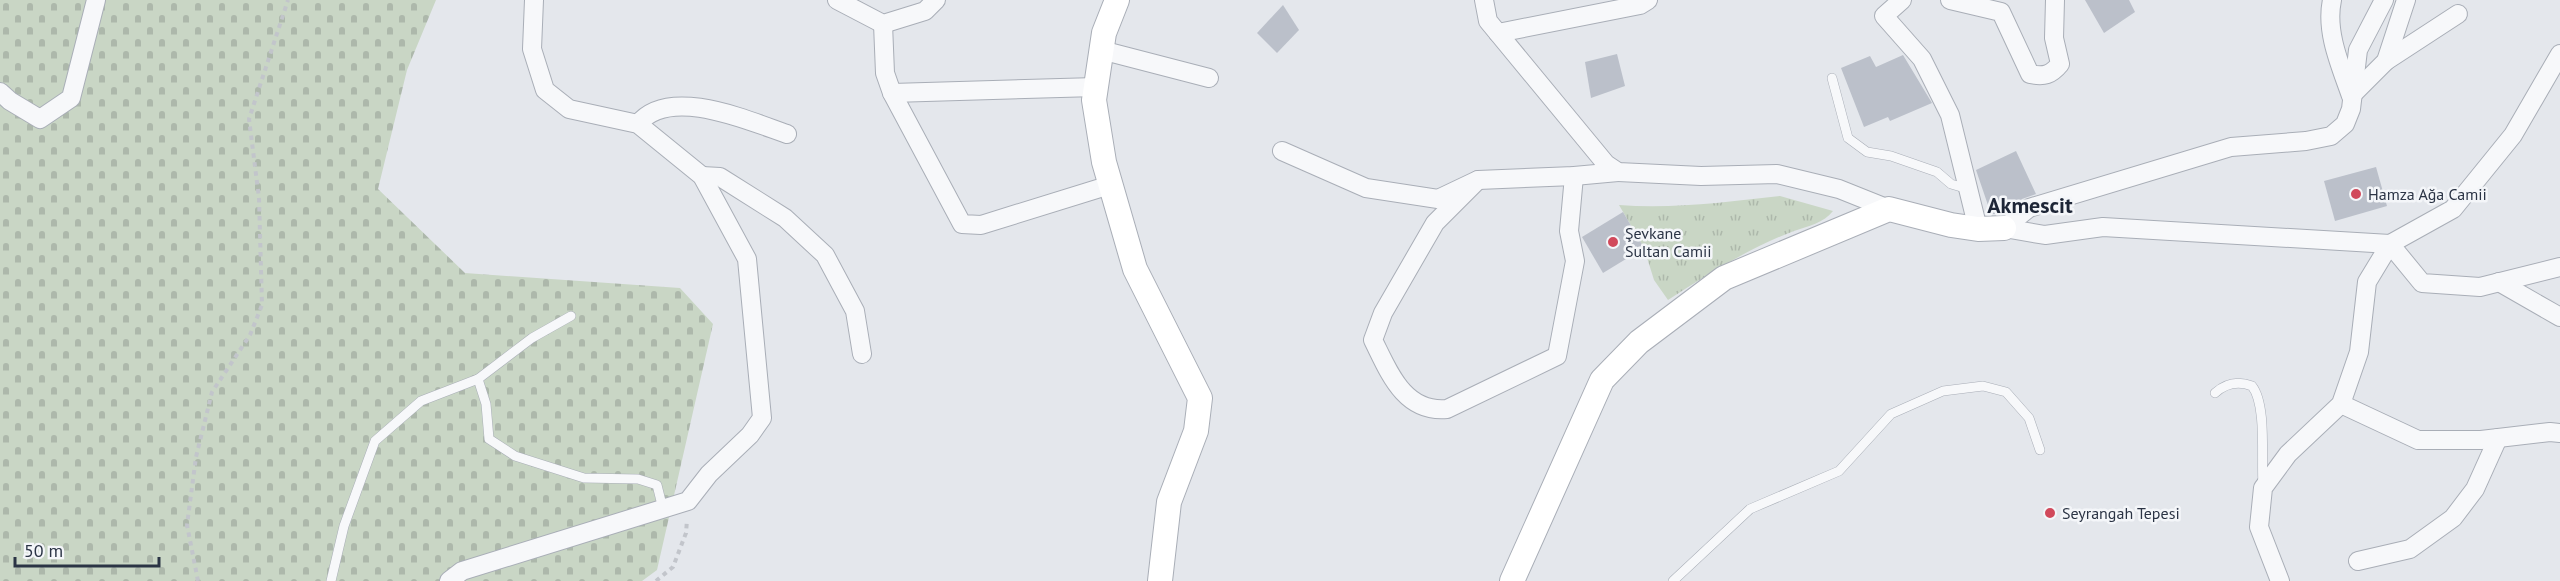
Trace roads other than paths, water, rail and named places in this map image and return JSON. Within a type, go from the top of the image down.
[{"type":"main road","points":[[1117,0],[1104,33],[1094,100],[1104,162],[1135,269],[1200,398],[1196,430],[1169,502],[1160,581]]},
{"type":"main road","points":[[1512,581],[1602,380],[1639,342],[1724,278],[1888,209],[1951,225],[1978,229],[2004,228]]},
{"type":"street","points":[[0,92],[10,101],[40,119],[71,98],[96,0]]},
{"type":"street","points":[[449,581],[462,571],[688,501],[709,474],[750,435],[762,418],[747,259],[702,176],[638,124],[569,109],[545,90],[532,49],[534,0]]},
{"type":"street","points":[[837,0],[883,24],[925,11],[936,0]]},
{"type":"street","points":[[1484,0],[1488,21],[1606,164],[1618,172]]},
{"type":"street","points":[[1498,33],[1640,5],[1648,0]]},
{"type":"street","points":[[1902,0],[1884,16],[1922,58],[1950,116],[1978,229]]},
{"type":"street","points":[[1950,0],[2001,12],[2030,74],[2042,77],[2053,73],[2060,64],[2054,39],[2055,0]]},
{"type":"street","points":[[2332,0],[2330,7],[2334,43],[2351,96]]},
{"type":"street","points":[[2004,228],[2029,208],[2231,147],[2306,141],[2331,136],[2345,124],[2351,109],[2358,50],[2384,0]]},
{"type":"street","points":[[2386,61],[2406,0]]},
{"type":"street","points":[[2351,96],[2386,61],[2458,14]]},
{"type":"street","points":[[883,24],[885,73],[892,93],[962,224],[981,225],[1110,185]]},
{"type":"street","points":[[1101,50],[1209,78]]},
{"type":"street","points":[[2280,581],[2259,527],[2263,488],[2288,454],[2341,404],[2359,352],[2367,282],[2390,244],[2453,209],[2513,135],[2560,54]]},
{"type":"street","points":[[892,93],[1096,87]]},
{"type":"street","points":[[638,124],[646,114],[679,106],[710,108],[787,134]]},
{"type":"street","points":[[1282,151],[1366,188],[1438,199],[1478,180],[1574,177],[1618,172],[1701,176],[1777,174],[1839,189],[1888,209]]},
{"type":"street","points":[[702,176],[720,177],[785,218],[825,255],[855,311],[862,354]]},
{"type":"street","points":[[1478,180],[1435,223],[1383,313],[1373,340],[1392,378],[1406,397],[1434,410],[1447,409],[1557,356],[1575,261],[1569,231],[1574,177]]},
{"type":"street","points":[[2004,228],[2044,235],[2103,227],[2390,244],[2422,283],[2480,287],[2560,267]]},
{"type":"street","points":[[2499,282],[2560,317]]},
{"type":"street","points":[[2341,404],[2418,440],[2498,438],[2550,432],[2560,433]]},
{"type":"street","points":[[2358,561],[2410,549],[2453,518],[2475,489],[2498,438]]},
{"type":"lane","points":[[1832,78],[1848,138],[1867,152],[1891,156],[1937,172],[1951,184],[1968,189]]},
{"type":"lane","points":[[331,581],[344,526],[375,441],[421,401],[478,379],[532,338],[571,316]]},
{"type":"lane","points":[[478,379],[486,404],[489,439],[514,456],[584,478],[638,479],[657,485],[663,509]]},
{"type":"lane","points":[[2215,393],[2225,386],[2238,383],[2253,386],[2257,392],[2262,412],[2263,488]]},
{"type":"lane","points":[[1673,581],[1750,509],[1839,471],[1892,414],[1943,392],[1983,386],[2006,392],[2029,418],[2040,450]]},
{"type":"place","name":"Hamza Ağa Camii","points":[[2356,194]]},
{"type":"place","name":"Şevkane Sultan Camii","points":[[1613,242]]},
{"type":"place","name":"Seyrangah Tepesi","points":[[2050,513]]},
{"type":"district","name":"Akmescit","points":[[2030,205]]}]
